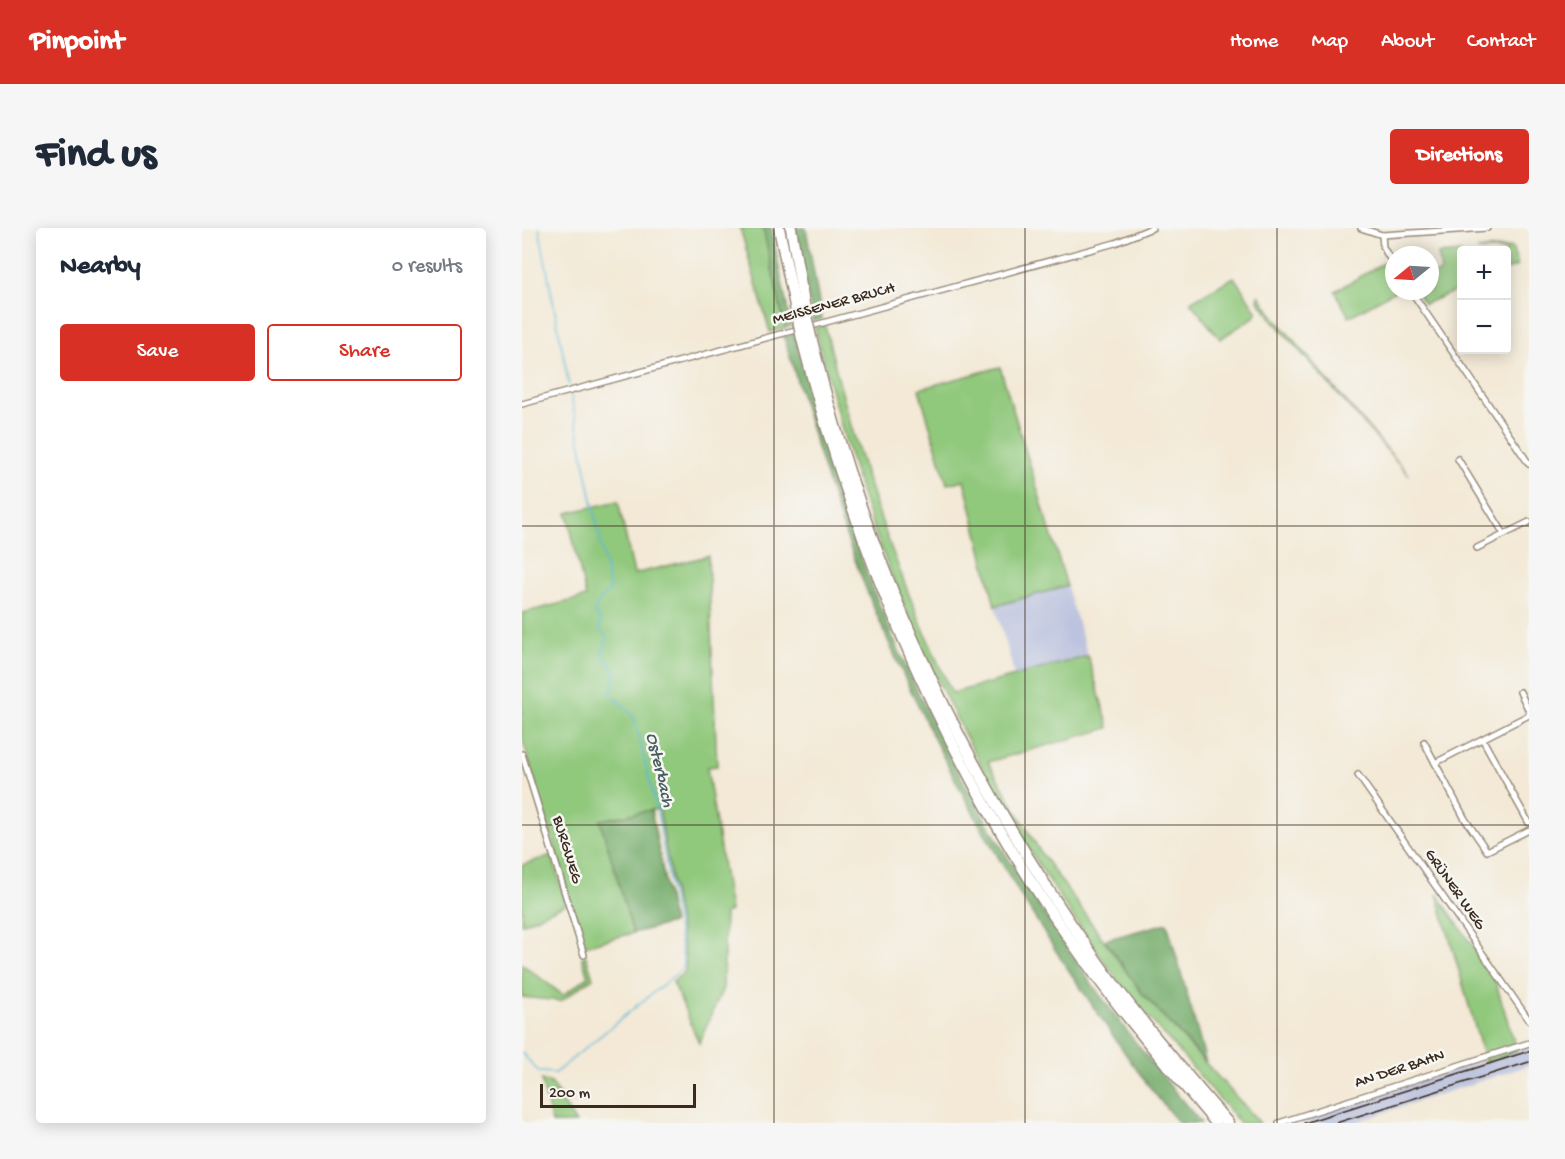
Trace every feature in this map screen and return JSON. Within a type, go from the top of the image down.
[{"type":"highway","points":[[779,228],[802,316],[832,449],[878,579],[920,677],[965,769],[1020,862],[1087,963],[1141,1035],[1216,1123]]},
{"type":"highway","points":[[791,228],[802,316]]},
{"type":"highway","points":[[807,338],[841,447],[882,565],[928,674],[973,764],[1034,867],[1095,958],[1153,1035],[1228,1123]]},
{"type":"street","name":"MEISSENER BRUCH","points":[[522,404],[1115,243],[1152,228]]},
{"type":"street","points":[[1361,228],[1382,235],[1487,228]]},
{"type":"street","points":[[1382,235],[1385,250]]},
{"type":"street","points":[[1417,300],[1529,464]]},
{"type":"street","points":[[1458,459],[1504,534]]},
{"type":"street","points":[[1477,548],[1529,522]]},
{"type":"street","points":[[1436,763],[1483,740],[1529,713],[1520,692]]},
{"type":"street","points":[[1483,740],[1529,823]]},
{"type":"street","points":[[1424,742],[1465,819],[1487,851],[1529,830]]},
{"type":"street","name":"BURGWEG","points":[[522,754],[584,955]]},
{"type":"street","name":"GRÜNER WEG","points":[[1358,776],[1529,1020]]},
{"type":"street","name":"AN DER BAHN","points":[[1279,1123],[1529,1043]]},
{"type":"shaded area","points":[[1067,586],[1088,656],[1015,676],[995,606]]},
{"type":"shaded area","points":[[1529,1047],[1529,1065],[1353,1123],[1284,1123]]},
{"type":"green space","points":[[740,228],[763,228],[785,328],[770,332]]},
{"type":"green space","points":[[763,228],[771,228],[791,326],[785,328]]},
{"type":"green space","points":[[795,228],[806,228],[822,319],[813,321]]},
{"type":"green space","points":[[1511,247],[1518,266],[1511,269]]},
{"type":"green space","points":[[1457,252],[1457,291],[1439,298],[1439,273],[1441,272],[1439,254]]},
{"type":"green space","points":[[1385,262],[1385,297],[1349,317],[1335,291]]},
{"type":"green space","points":[[1234,277],[1257,312],[1254,317],[1220,339],[1190,302]]},
{"type":"green space","points":[[1259,295],[1274,317],[1409,475],[1274,322],[1258,300]]},
{"type":"green space","points":[[1422,300],[1434,300],[1424,304]]},
{"type":"green space","points":[[825,325],[849,420],[878,513],[912,603],[952,693],[1088,656],[1109,728],[988,762],[1041,853],[1141,992],[1260,1123],[1240,1123],[1135,1003],[1094,948],[1059,895],[993,786],[934,673],[884,556],[846,443],[815,328]]},
{"type":"green space","points":[[794,333],[823,443],[858,550],[889,628],[962,779],[1004,852],[1049,923],[1097,992],[1201,1123],[1179,1123],[1126,1055],[1048,939],[992,847],[941,753],[873,606],[836,506],[784,336]]},
{"type":"green space","points":[[1000,367],[1067,586],[995,606],[964,480],[947,484],[919,389]]},
{"type":"green space","points":[[618,501],[634,574],[708,556],[717,766],[707,767],[730,911],[725,913],[723,988],[699,1043],[673,982],[685,971],[686,963],[659,809],[601,820],[633,933],[584,946],[522,738],[522,613],[586,597],[567,513]]},
{"type":"green space","points":[[651,810],[673,923],[633,933],[600,820]]},
{"type":"green space","points":[[552,855],[566,904],[522,924],[522,865]]},
{"type":"green space","points":[[1437,894],[1494,977],[1517,1051],[1485,1062]]},
{"type":"green space","points":[[1167,923],[1206,1062],[1141,992],[1105,940]]},
{"type":"green space","points":[[586,956],[593,978],[561,1001],[522,997],[522,964],[563,995],[588,977],[582,957]]},
{"type":"green space","points":[[541,1080],[551,1083],[576,1123],[552,1123]]},
{"type":"waterway","name":"Osterbach","points":[[539,228],[569,385]]},
{"type":"waterway","name":"Osterbach","points":[[522,1053],[539,1072],[555,1073],[683,968],[684,964],[658,816],[634,717],[611,694],[615,670],[602,654],[607,638],[600,630],[600,620],[595,614],[597,604],[610,590],[571,396]]},
{"type":"railway","points":[[1304,1123],[1529,1051]]},
{"type":"railway","points":[[1336,1123],[1529,1062]]}]
